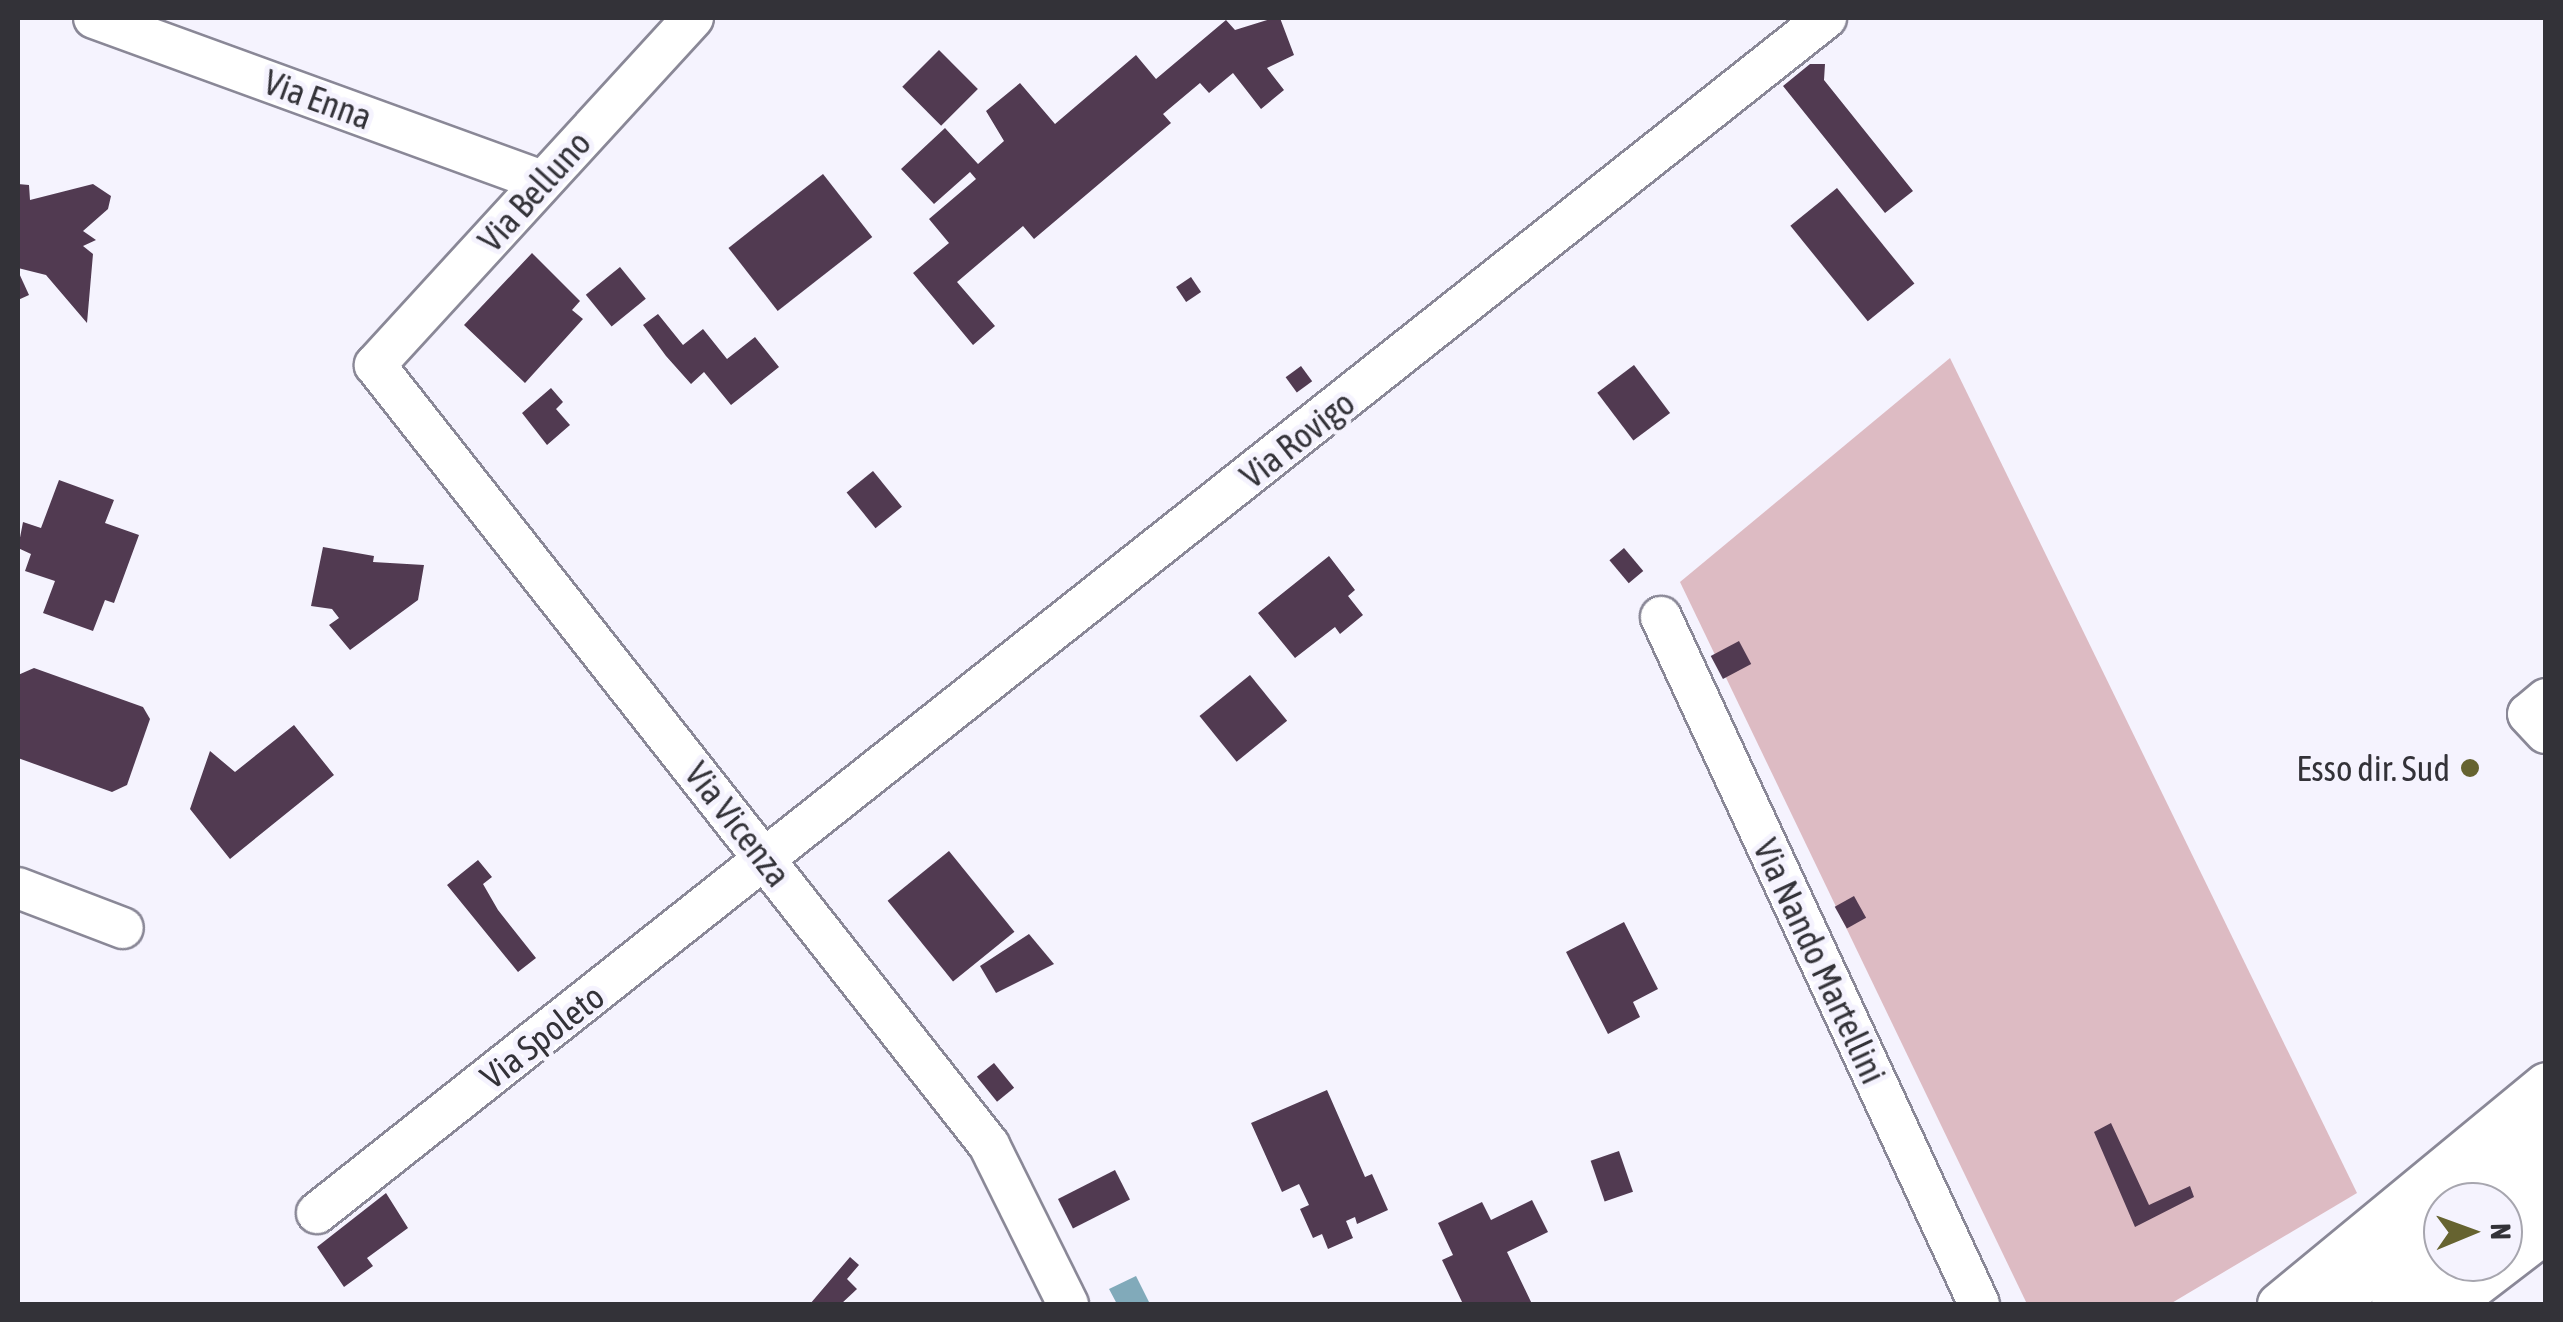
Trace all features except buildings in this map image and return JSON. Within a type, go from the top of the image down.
[{"type":"highway","points":[[2471,1182],[2546,1119]]},
{"type":"highway","points":[[2523,1201],[2546,1182]]},
{"type":"highway","points":[[2325,1304],[2423,1222]]},
{"type":"highway","points":[[2400,1304],[2426,1282]]},
{"type":"street","name":"Via Enna","points":[[94,18],[542,181]]},
{"type":"street","name":"Via Belluno","points":[[375,365],[693,18]]},
{"type":"street","name":"Via Rovigo","points":[[767,860],[1826,18]]},
{"type":"street","name":"Via Vicenza","points":[[375,365],[989,1145],[1068,1304]]},
{"type":"street","name":"Via Nando Martellini","points":[[1661,616],[1979,1304]]},
{"type":"street","points":[[2546,699],[2528,714],[2546,733]]},
{"type":"street","name":"Via Spoleto","points":[[317,1213],[767,860]]},
{"type":"street","points":[[18,888],[123,928]]},
{"type":"street","points":[[2278,1304],[2546,1083]]},
{"type":"street","points":[[2453,1304],[2546,1232]]},
{"type":"shaded area","points":[[1950,358],[2357,1193],[2170,1304],[2027,1304],[1680,582]]},
{"type":"water","points":[[1136,1276],[1150,1304],[1117,1304],[1109,1289]]},
{"type":"place","name":"Esso dir. Sud","points":[[2470,768]]}]
